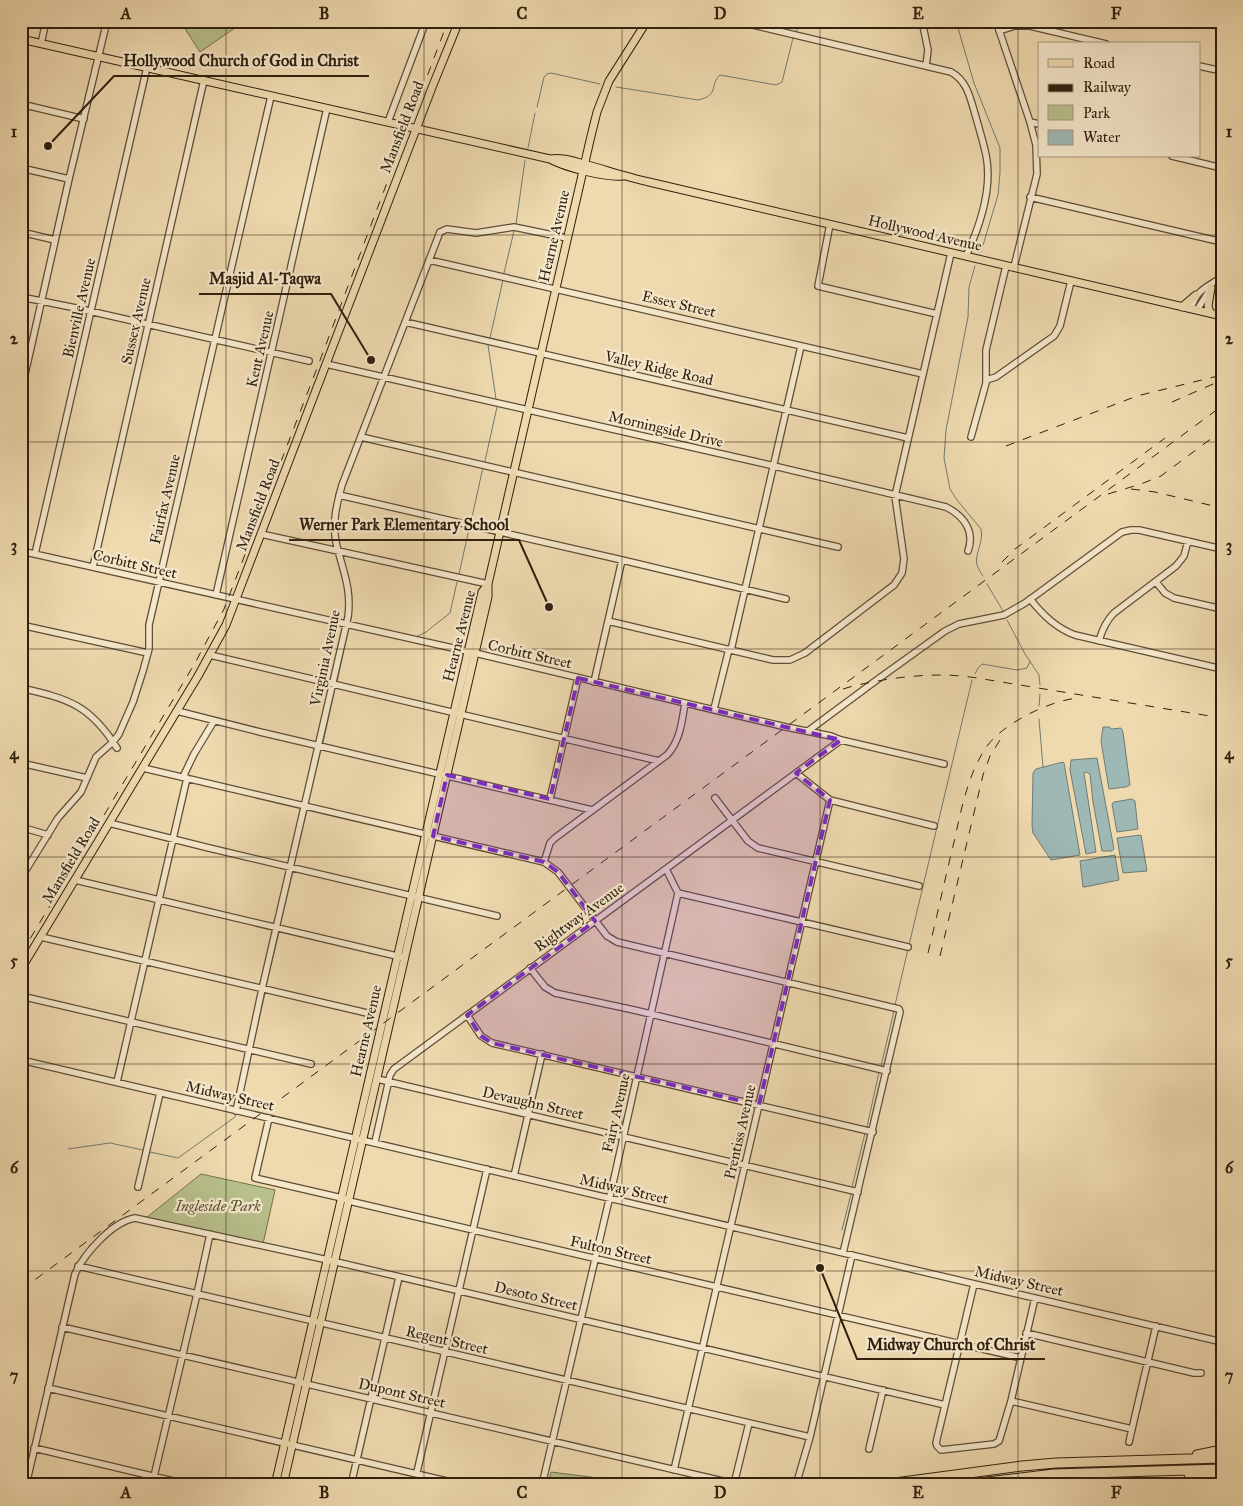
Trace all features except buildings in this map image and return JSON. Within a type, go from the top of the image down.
[{"type":"highway","points":[[1172,1460],[1222,1450]]},
{"type":"highway","points":[[880,1485],[1047,1464],[1222,1458]]},
{"type":"highway","points":[[962,1485],[1064,1474],[1222,1469]]},
{"type":"highway","points":[[1177,1471],[1196,1476],[1222,1479]]},
{"type":"main road","name":"Mansfield Road","points":[[21,969],[177,711],[226,625],[416,129],[460,21]]},
{"type":"main road","name":"Hearne Avenue","points":[[283,1485],[289,1444],[472,653],[482,592],[488,584],[594,122],[609,81],[647,21]]},
{"type":"main road","name":"Hollywood Avenue","points":[[21,39],[550,159],[556,163],[584,167],[616,177],[623,176],[1222,316]]},
{"type":"main road","points":[[1210,313],[1208,306],[1213,285]]},
{"type":"main road","points":[[1182,307],[1196,296]]},
{"type":"main road","name":"Hearne Avenue","points":[[360,1138],[377,1079],[401,957]]},
{"type":"main road","name":"Hearne Avenue","points":[[275,1485],[289,1444]]},
{"type":"street","points":[[41,44],[46,21]]},
{"type":"street","points":[[21,392],[24,361],[41,301],[107,21]]},
{"type":"street","points":[[388,122],[426,21]]},
{"type":"street","points":[[736,21],[951,72],[959,76],[968,91],[986,156],[988,174],[984,203],[977,229],[966,256]]},
{"type":"street","points":[[922,21],[928,50],[926,66]]},
{"type":"street","points":[[996,21],[1036,144],[1036,174]]},
{"type":"street","points":[[999,31],[1015,26],[1030,26],[1078,40],[1092,42]]},
{"type":"street","points":[[1200,66],[1222,71]]},
{"type":"street","name":"Bienville Avenue","points":[[35,554],[147,67]]},
{"type":"street","name":"Sussex Avenue","points":[[92,567],[204,80]]},
{"type":"street","name":"Fairfax Avenue","points":[[21,878],[64,810],[78,797],[96,757],[119,734],[133,702],[148,653],[149,626],[271,96]]},
{"type":"street","points":[[21,104],[84,119]]},
{"type":"street","name":"Kent Avenue","points":[[216,595],[327,108]]},
{"type":"street","points":[[1030,122],[1038,124]]},
{"type":"street","points":[[971,437],[986,380],[986,350],[1040,158]]},
{"type":"street","points":[[1180,158],[1222,168]]},
{"type":"street","points":[[21,168],[69,179]]},
{"type":"street","points":[[1030,197],[1222,242]]},
{"type":"street","points":[[830,224],[818,286],[937,314]]},
{"type":"street","name":"Virginia Avenue","points":[[236,1110],[262,988],[346,624],[349,604],[348,589],[335,537],[335,514],[339,495],[361,437],[441,231],[447,229],[476,233],[514,227],[567,238]]},
{"type":"street","points":[[21,232],[55,240]]},
{"type":"street","points":[[608,621],[772,660],[790,660],[805,653],[891,589],[902,573],[904,559],[895,496],[951,253]]},
{"type":"street","name":"Essex Street","points":[[429,260],[923,374]]},
{"type":"street","points":[[1194,309],[1196,296],[1222,278]]},
{"type":"street","points":[[986,380],[996,377],[1054,336],[1060,326],[1071,281]]},
{"type":"street","points":[[1194,309],[1213,285]]},
{"type":"street","points":[[21,297],[309,360]]},
{"type":"street","name":"Valley Ridge Road","points":[[405,322],[908,438]]},
{"type":"street","points":[[714,710],[746,588],[802,346]]},
{"type":"street","name":"Morningside Drive","points":[[326,364],[946,507],[958,514],[966,523],[970,534],[968,551]]},
{"type":"street","points":[[361,437],[838,547]]},
{"type":"street","points":[[339,495],[746,588],[786,599]]},
{"type":"street","points":[[808,731],[945,631],[959,624],[1004,615],[1030,599],[1117,535],[1127,530],[1137,529],[1222,549]]},
{"type":"street","points":[[261,534],[488,584]]},
{"type":"street","points":[[1100,641],[1105,624],[1111,615],[1181,562],[1188,541]]},
{"type":"street","name":"Corbitt Street","points":[[21,551],[472,653],[944,764]]},
{"type":"street","points":[[594,682],[622,560]]},
{"type":"street","points":[[1156,582],[1165,593],[1174,598],[1222,609]]},
{"type":"street","points":[[1030,599],[1047,618],[1066,631],[1100,641],[1222,669]]},
{"type":"street","points":[[21,625],[148,653]]},
{"type":"street","points":[[210,655],[659,761]]},
{"type":"street","points":[[550,799],[578,678]]},
{"type":"street","points":[[21,688],[53,696],[78,706],[98,723],[116,748]]},
{"type":"street","points":[[544,862],[550,844],[555,838],[667,755],[675,744],[680,731],[686,703]]},
{"type":"street","points":[[177,711],[592,810]]},
{"type":"street","points":[[117,1082],[185,777],[194,754],[214,721]]},
{"type":"street","name":"Rightway Avenue","points":[[375,1142],[390,1074],[394,1069],[841,740]]},
{"type":"street","points":[[21,763],[87,778]]},
{"type":"street","points":[[143,768],[544,862],[554,868],[607,936],[617,942],[899,1009],[900,1012],[873,1132],[843,1253]]},
{"type":"street","points":[[796,773],[830,800],[934,826]]},
{"type":"street","points":[[715,798],[752,845],[758,848],[919,886]]},
{"type":"street","name":"Prentiss Avenue","points":[[674,1470],[830,800]]},
{"type":"street","points":[[109,823],[497,916]]},
{"type":"street","points":[[21,827],[48,835]]},
{"type":"street","points":[[666,869],[678,893],[908,947]]},
{"type":"street","points":[[75,880],[401,957]]},
{"type":"street","name":"Fairy Avenue","points":[[542,1485],[678,893]]},
{"type":"street","points":[[41,937],[367,1013]]},
{"type":"street","points":[[530,968],[545,988],[555,993],[887,1070]]},
{"type":"street","points":[[21,996],[311,1064]]},
{"type":"street","points":[[467,1015],[481,1036],[492,1043],[873,1132]]},
{"type":"street","points":[[514,1176],[542,1054]]},
{"type":"street","name":"Midway Street","points":[[21,1060],[360,1138],[514,1176],[1222,1342]]},
{"type":"street","name":"Devaughn Street","points":[[377,1079],[858,1192]]},
{"type":"street","points":[[138,1187],[160,1093]]},
{"type":"street","name":"Fulton Street","points":[[269,1118],[255,1178],[1021,1358]]},
{"type":"street","points":[[414,1485],[487,1169]]},
{"type":"street","name":"Desoto Street","points":[[78,1266],[88,1251],[121,1223],[132,1218],[140,1218],[945,1405]]},
{"type":"street","points":[[152,1485],[210,1234]]},
{"type":"street","points":[[796,1485],[810,1437],[852,1255]]},
{"type":"street","points":[[26,1485],[73,1280],[78,1266]]},
{"type":"street","name":"Regent Street","points":[[78,1266],[810,1437]]},
{"type":"street","points":[[351,1485],[400,1277]]},
{"type":"street","points":[[974,1284],[936,1443],[939,1449],[944,1451],[996,1443],[1001,1437],[1035,1298]]},
{"type":"street","points":[[1129,1442],[1156,1326]]},
{"type":"street","name":"Dupont Street","points":[[62,1327],[727,1482],[736,1480],[749,1423]]},
{"type":"street","points":[[1026,1333],[1194,1373],[1201,1372]]},
{"type":"street","points":[[48,1388],[464,1485]]},
{"type":"street","points":[[869,1449],[883,1390]]},
{"type":"street","points":[[1011,1401],[1132,1429]]},
{"type":"street","points":[[34,1448],[190,1485]]},
{"type":"highlighted area","points":[[578,678],[841,740],[796,773],[830,800],[759,1105],[492,1043],[481,1036],[467,1015],[595,921],[558,872],[544,862],[433,836],[447,775],[550,799]]},
{"type":"green space","points":[[180,21],[245,21],[200,52]]},
{"type":"green space","name":"Ingleside Park","points":[[201,1174],[275,1190],[263,1244],[146,1218]]},
{"type":"green space","points":[[551,1472],[622,1481],[626,1485],[548,1485]]},
{"type":"water","points":[[1103,727],[1121,728],[1123,732],[1130,785],[1126,787],[1109,789],[1101,741]]},
{"type":"water","points":[[1097,758],[1114,849],[1112,851],[1102,851],[1090,774],[1086,772],[1084,773],[1096,852],[1086,854],[1070,770],[1071,760]]},
{"type":"water","points":[[1063,762],[1080,855],[1051,860],[1033,833],[1033,773],[1036,769]]},
{"type":"water","points":[[1132,799],[1135,801],[1138,829],[1117,832],[1112,804]]},
{"type":"water","points":[[1141,835],[1147,871],[1123,873],[1117,838]]},
{"type":"water","points":[[1115,855],[1119,880],[1083,887],[1080,861]]},
{"type":"waterway","points":[[796,32],[800,21]]},
{"type":"waterway","points":[[871,21],[887,24],[895,21]]},
{"type":"waterway","points":[[956,21],[974,83],[1000,148],[998,195],[981,252]]},
{"type":"waterway","points":[[616,87],[698,100],[712,93],[715,82],[720,75],[776,85],[782,82],[793,38]]},
{"type":"waterway","points":[[537,107],[544,77],[547,74],[551,73],[600,84]]},
{"type":"waterway","points":[[528,148],[535,113]]},
{"type":"waterway","points":[[516,224],[525,160]]},
{"type":"waterway","points":[[504,273],[514,231]]},
{"type":"waterway","points":[[975,266],[969,287],[968,317],[946,430],[944,458],[950,489],[981,529],[982,534],[976,561],[983,576]]},
{"type":"waterway","points":[[490,338],[503,280]]},
{"type":"waterway","points":[[488,345],[496,399]]},
{"type":"waterway","points":[[485,461],[497,407]]},
{"type":"waterway","points":[[471,522],[483,467]]},
{"type":"waterway","points":[[459,574],[469,529]]},
{"type":"waterway","points":[[416,637],[426,632],[450,613],[457,582]]},
{"type":"waterway","points":[[987,584],[1003,611]]},
{"type":"waterway","points":[[1007,620],[1025,654],[1039,675],[1040,685]]},
{"type":"waterway","points":[[337,682],[348,630]]},
{"type":"waterway","points":[[975,674],[982,664],[1017,670],[1027,668],[1030,661]]},
{"type":"waterway","points":[[909,945],[972,680]]},
{"type":"waterway","points":[[323,743],[335,688]]},
{"type":"waterway","points":[[1039,706],[1040,694]]},
{"type":"waterway","points":[[1039,719],[1043,767]]},
{"type":"waterway","points":[[308,803],[321,749]]},
{"type":"waterway","points":[[294,864],[307,810]]},
{"type":"waterway","points":[[280,925],[293,871]]},
{"type":"waterway","points":[[266,986],[279,932]]},
{"type":"waterway","points":[[895,1005],[908,949]]},
{"type":"waterway","points":[[254,1041],[265,993]]},
{"type":"waterway","points":[[881,1066],[894,1011]]},
{"type":"waterway","points":[[867,1127],[879,1072]]},
{"type":"waterway","points":[[150,1152],[178,1158],[235,1117],[236,1114]]},
{"type":"waterway","points":[[852,1187],[865,1133]]},
{"type":"waterway","points":[[68,1149],[110,1143],[143,1150]]},
{"type":"waterway","points":[[842,1230],[851,1194]]},
{"type":"railway","points":[[21,954],[195,663],[224,609],[448,21]]},
{"type":"railway","points":[[1006,446],[1137,396],[1222,375]]},
{"type":"railway","points":[[1172,402],[1220,381]]},
{"type":"railway","points":[[21,1290],[1222,406]]},
{"type":"railway","points":[[1108,494],[1161,476],[1220,432]]},
{"type":"railway","points":[[1002,562],[1015,549],[1165,438]]},
{"type":"railway","points":[[1131,489],[1155,492],[1222,508]]},
{"type":"railway","points":[[843,689],[889,679],[955,675],[1222,718]]},
{"type":"railway","points":[[928,953],[965,794],[985,749],[992,740],[1014,722],[1054,703],[1079,698]]},
{"type":"railway","points":[[940,956],[983,775],[990,756],[1000,740]]},
{"type":"place","name":"Hollywood Church of God in Christ","points":[[48,146]]},
{"type":"place","name":"Masjid Al-Taqwa","points":[[371,360]]},
{"type":"place","name":"Werner Park Elementary School","points":[[549,607]]},
{"type":"place","name":"Midway Church of Christ","points":[[820,1268]]}]
